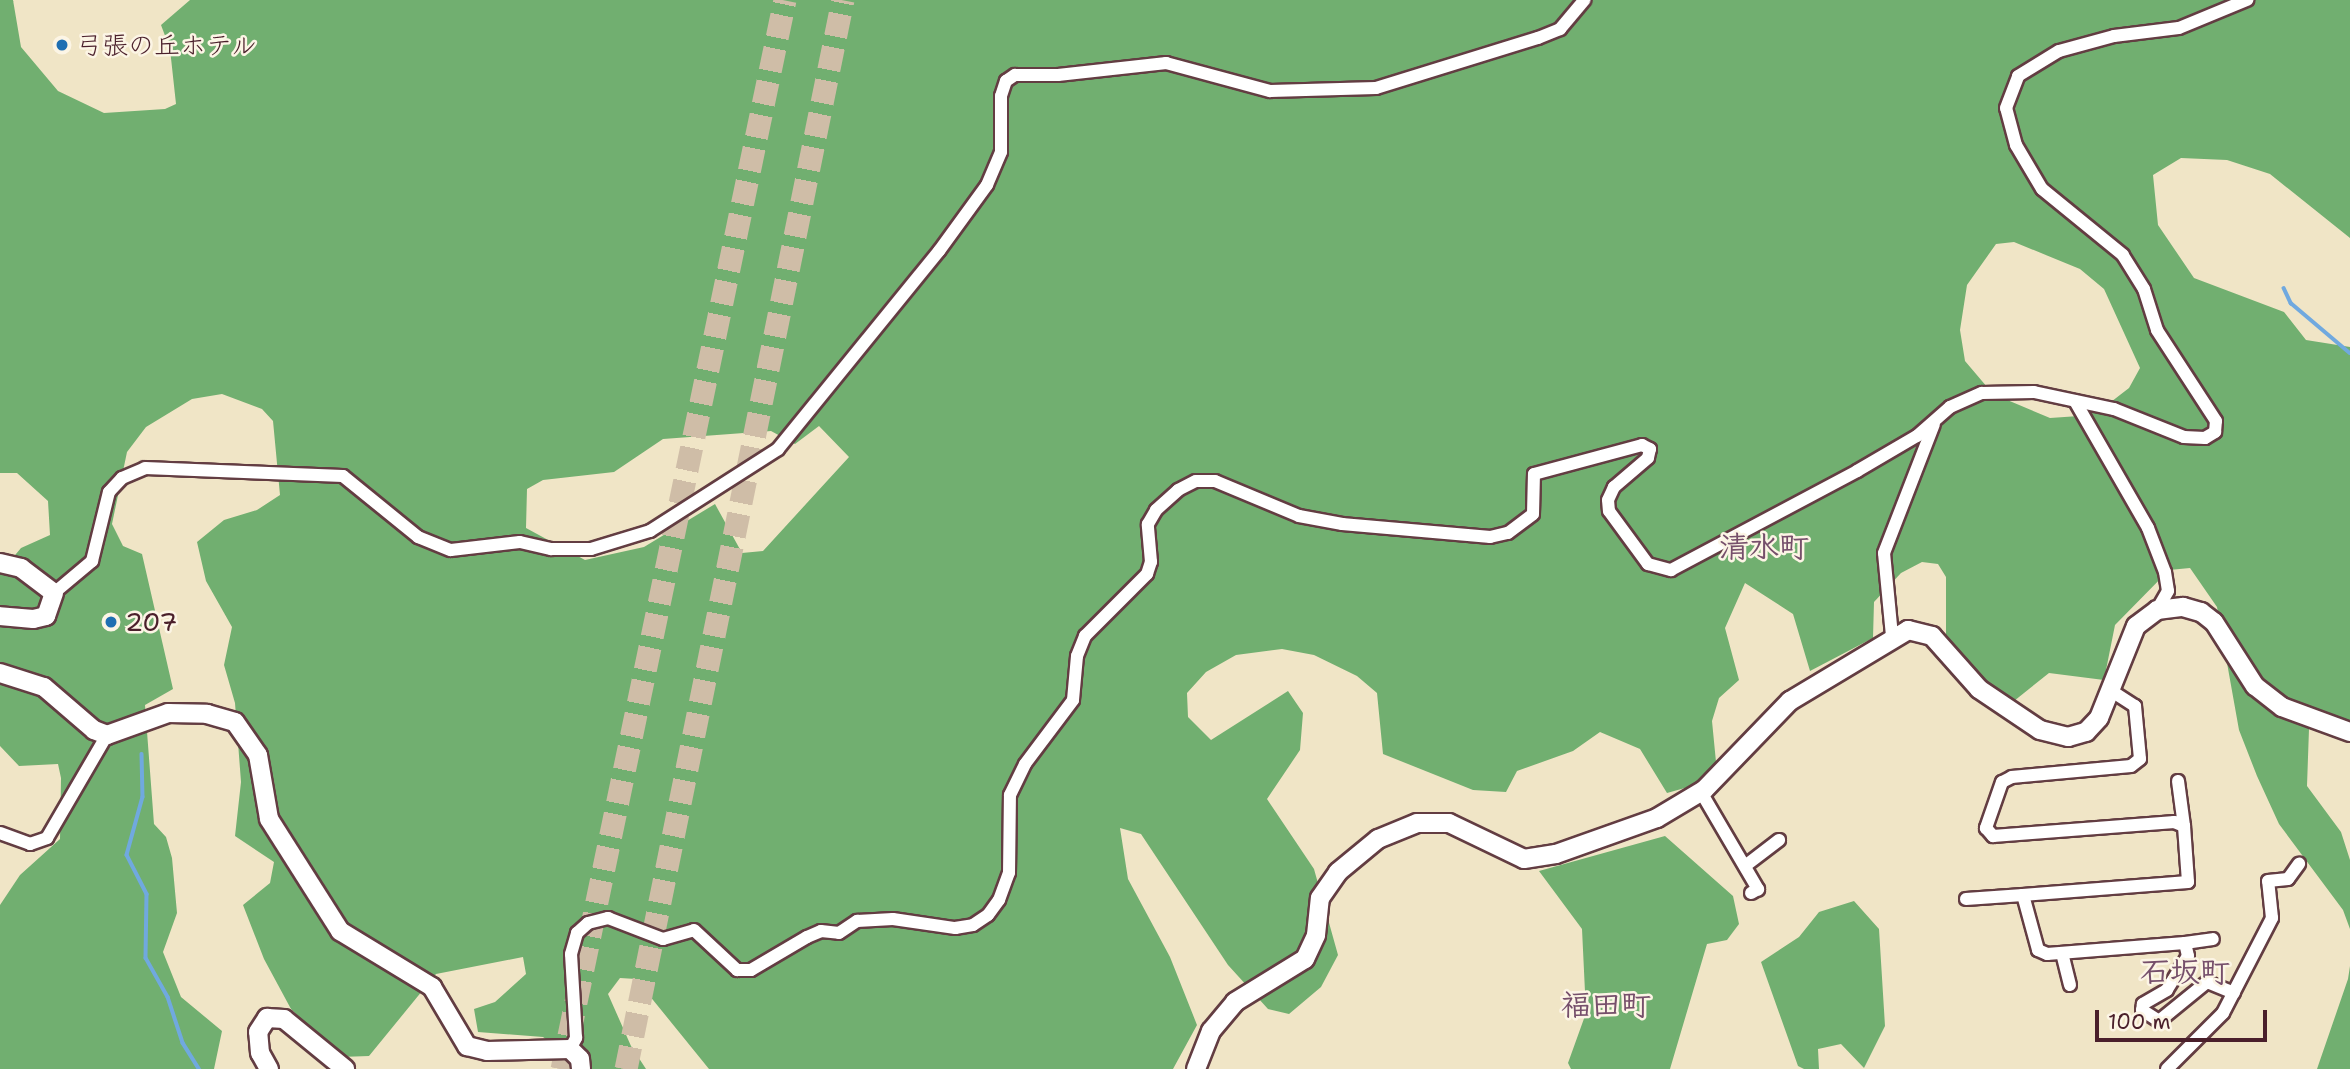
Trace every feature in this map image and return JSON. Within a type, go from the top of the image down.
[{"type":"street","points":[[0,616],[33,619],[46,616],[54,593],[92,561],[109,492],[122,478],[145,468],[343,477],[418,537],[451,550],[520,542],[551,549],[591,549],[650,531],[778,449],[828,390],[986,185],[1001,152],[1001,96],[1006,82],[1015,75],[1058,75],[1166,63],[1270,91],[1376,88],[1560,29],[1584,0]]},
{"type":"street","points":[[570,1049],[576,1038],[571,954],[577,933],[588,923],[608,918],[663,939],[682,930],[694,930],[737,970],[751,970],[807,937],[821,931],[839,933],[857,921],[893,919],[955,928],[973,925],[988,915],[999,900],[1009,873],[1010,795],[1024,764],[1073,700],[1077,656],[1085,636],[1147,574],[1151,562],[1148,524],[1156,510],[1178,490],[1196,481],[1215,481],[1299,516],[1331,522],[1490,537],[1508,533],[1533,514],[1534,474],[1642,445],[1650,449],[1648,458],[1614,487],[1608,500],[1609,511],[1648,564],[1671,570],[1857,471],[1934,424],[1950,407],[1982,393],[2011,390],[2115,408],[2184,437],[2206,438],[2215,432],[2216,421],[2157,330],[2144,289],[2123,255],[2042,189],[2016,145],[2006,108],[2011,87],[2036,63],[2059,51],[2114,36],[2179,28],[2247,0]]},
{"type":"street","points":[[2075,401],[2148,528],[2165,572],[2168,591],[2157,610]]},
{"type":"street","points":[[1892,636],[1884,553],[1934,424]]},
{"type":"street","points":[[0,563],[21,568],[54,593]]},
{"type":"street","points":[[1196,1069],[1211,1031],[1235,1002],[1305,959],[1316,935],[1320,898],[1338,872],[1378,839],[1417,823],[1449,823],[1524,859],[1556,854],[1657,818],[1701,792],[1790,701],[1892,636],[1908,630],[1932,636],[1979,689],[2040,730],[2068,737],[2086,732],[2099,718],[2136,626],[2157,610],[2171,606],[2201,612],[2214,622],[2255,686],[2282,707],[2350,732]]},
{"type":"street","points":[[0,673],[44,687],[94,730],[107,734],[168,713],[207,714],[234,722],[258,755],[269,820],[340,931],[432,987],[467,1046],[487,1051],[570,1049],[580,1059],[581,1069]]},
{"type":"street","points":[[2110,690],[2135,706],[2140,759],[2132,766],[2012,777],[2002,782],[1986,828],[1993,836],[2174,822],[2184,826]]},
{"type":"street","points":[[0,833],[30,844],[47,838],[107,734]]},
{"type":"street","points":[[1966,899],[2188,882],[2178,781]]},
{"type":"street","points":[[1701,792],[1758,889],[1751,892]]},
{"type":"street","points":[[1745,866],[1779,840]]},
{"type":"street","points":[[2167,1069],[2223,1013],[2234,993],[2273,918],[2268,881],[2288,879],[2299,864]]},
{"type":"street","points":[[2023,895],[2038,950],[2062,953],[2213,939]]},
{"type":"street","points":[[2143,1007],[2167,990],[2188,956],[2185,943]]},
{"type":"street","points":[[2062,953],[2070,985]]},
{"type":"street","points":[[2131,1000],[2159,1021],[2207,982],[2234,993]]},
{"type":"street","points":[[269,1069],[260,1053],[258,1032],[267,1018],[284,1019],[345,1069]]},
{"type":"green space","points":[[0,0],[13,0],[21,47],[58,91],[104,113],[165,109],[176,104],[170,49],[161,25],[190,0],[2350,0],[2350,238],[2270,174],[2227,160],[2181,158],[2153,175],[2158,225],[2194,278],[2284,312],[2306,340],[2350,347],[2350,726],[2309,729],[2307,786],[2341,832],[2350,860],[2350,929],[2343,910],[2279,824],[2257,776],[2239,730],[2217,607],[2190,568],[2169,570],[2115,625],[2104,680],[2049,673],[2009,705],[1946,652],[1946,577],[1938,564],[1922,562],[1901,573],[1874,602],[1873,638],[1810,671],[1793,614],[1745,583],[1725,628],[1739,680],[1719,698],[1712,721],[1716,762],[1699,784],[1667,793],[1640,749],[1600,732],[1573,751],[1517,771],[1506,792],[1473,790],[1383,754],[1377,693],[1357,676],[1314,655],[1282,649],[1236,655],[1206,672],[1187,693],[1188,717],[1211,740],[1288,691],[1303,713],[1300,750],[1267,799],[1314,869],[1338,955],[1321,987],[1289,1014],[1268,1009],[1228,965],[1141,834],[1120,828],[1128,879],[1170,957],[1197,1025],[1173,1069],[709,1069],[636,979],[620,978],[608,994],[631,1046],[646,1069],[587,1069],[543,1037],[478,1032],[474,1009],[495,1002],[526,974],[523,957],[436,974],[369,1056],[340,1057],[291,1009],[264,959],[243,905],[270,883],[274,862],[235,836],[241,782],[235,703],[224,665],[232,627],[206,581],[197,542],[224,520],[257,510],[280,495],[273,421],[262,409],[222,394],[192,399],[146,427],[127,452],[112,524],[123,546],[142,554],[173,689],[145,705],[154,824],[166,837],[172,858],[177,913],[163,952],[181,997],[222,1031],[214,1069],[0,1069],[0,905],[20,875],[60,839],[61,778],[58,764],[19,766],[0,746],[0,573],[21,548],[50,535],[48,501],[17,473],[0,473]],"holes":[[[2014,242],[2080,269],[2104,289],[2140,368],[2129,388],[2107,405],[2079,416],[2050,418],[1993,394],[1965,361],[1960,330],[1967,285],[1996,244]],[[819,426],[849,457],[763,551],[742,553],[715,504],[644,547],[585,560],[526,528],[527,489],[543,480],[614,472],[663,439],[771,431],[795,444]]]},
{"type":"green space","points":[[1665,836],[1733,896],[1739,924],[1727,940],[1707,944],[1670,1069],[1571,1069],[1568,1063],[1586,1013],[1582,929],[1539,871]]},
{"type":"green space","points":[[1854,901],[1879,929],[1885,1026],[1864,1068],[1841,1044],[1818,1049],[1819,1069],[1804,1069],[1798,1066],[1761,962],[1799,937],[1819,912]]},
{"type":"green space","points":[[2350,966],[2350,1069],[2317,1069],[2348,979]]},
{"type":"waterway","points":[[2284,288],[2291,303],[2350,353]]},
{"type":"waterway","points":[[142,754],[143,797],[127,855],[147,894],[146,958],[168,997],[183,1043],[199,1069]]},
{"type":"tunnel","points":[[562,1069],[785,0]]},
{"type":"tunnel","points":[[626,1069],[843,0]]},
{"type":"place","name":"弓張の丘ホテル","points":[[62,45]]},
{"type":"place","name":"207","points":[[111,622]]},
{"type":"district","name":"清水町","points":[[1764,547]]},
{"type":"district","name":"石坂町","points":[[2185,972]]},
{"type":"district","name":"福田町","points":[[1606,1005]]}]
